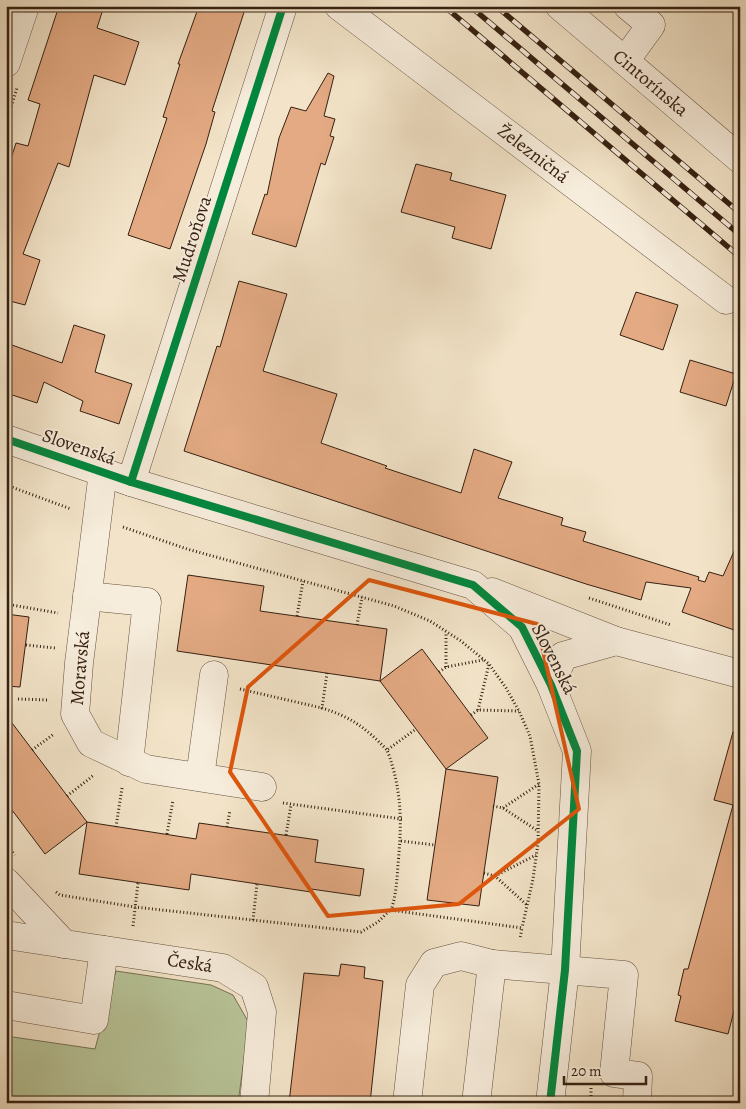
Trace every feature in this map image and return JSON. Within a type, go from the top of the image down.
[{"type":"street","points":[[6,63],[25,6]]},
{"type":"street","name":"Mudroňova","points":[[131,482],[283,6]]},
{"type":"street","name":"Železničná","points":[[339,6],[726,300]]},
{"type":"street","name":"Cintorínska","points":[[560,6],[740,159]]},
{"type":"street","points":[[625,61],[651,26],[628,6]]},
{"type":"street","name":"Slovenská","points":[[6,439],[131,482],[473,585],[616,641],[740,674]]},
{"type":"street","name":"Moravská","points":[[103,472],[87,596],[75,714],[91,743],[126,774],[146,770],[262,787]]},
{"type":"street","name":"Slovenská","points":[[473,585],[522,627],[551,686],[577,751],[565,970],[550,1103]]},
{"type":"street","points":[[87,596],[147,602],[126,774]]},
{"type":"street","name":"Slovenská","points":[[551,686],[563,656],[616,641]]},
{"type":"street","points":[[200,777],[214,675]]},
{"type":"street","points":[[6,882],[64,944]]},
{"type":"street","name":"Česká","points":[[6,935],[223,968],[254,987],[262,1012],[254,1103]]},
{"type":"street","points":[[6,1006],[94,1020],[116,952]]},
{"type":"street","points":[[407,1103],[420,985],[434,963],[462,956],[503,965],[624,975],[614,1073],[638,1076],[637,1103]]},
{"type":"street","points":[[476,1103],[503,965]]},
{"type":"path","points":[[6,484],[187,550],[394,606],[430,621],[461,641],[489,664],[506,688],[530,736],[539,784],[536,855],[527,905],[522,928],[503,965]]},
{"type":"path","points":[[297,616],[303,581]]},
{"type":"path","points":[[357,624],[362,597]]},
{"type":"path","points":[[6,604],[66,614]]},
{"type":"path","points":[[446,632],[446,667]]},
{"type":"path","points":[[26,645],[62,649]]},
{"type":"path","points":[[439,672],[446,667],[484,660]]},
{"type":"path","points":[[478,710],[489,664]]},
{"type":"path","points":[[322,708],[327,673]]},
{"type":"path","points":[[214,675],[242,691],[322,708],[352,720],[368,730],[387,750],[398,787],[402,819],[392,911]]},
{"type":"path","points":[[18,699],[57,700]]},
{"type":"path","points":[[470,715],[478,710],[519,712]]},
{"type":"path","points":[[387,750],[416,729]]},
{"type":"path","points":[[32,750],[44,742]]},
{"type":"path","points":[[67,796],[101,769]]},
{"type":"path","points":[[116,827],[126,774]]},
{"type":"path","points":[[503,808],[539,784]]},
{"type":"path","points":[[286,835],[291,805]]},
{"type":"path","points":[[493,806],[503,808],[538,832]]},
{"type":"path","points":[[6,816],[13,811]]},
{"type":"path","points":[[227,827],[229,814]]},
{"type":"path","points":[[167,834],[170,819]]},
{"type":"path","points":[[401,841],[435,845]]},
{"type":"path","points":[[6,844],[16,856]]},
{"type":"path","points":[[495,876],[536,855]]},
{"type":"path","points":[[484,873],[495,876],[527,905]]},
{"type":"path","points":[[116,952],[135,906],[138,883]]},
{"type":"path","points":[[253,920],[257,884]]},
{"type":"path","points":[[53,890],[60,895],[135,906],[361,932],[378,922],[390,910],[522,928]]},
{"type":"highlighted area","points":[[369,580],[537,624],[579,809],[459,904],[328,916],[230,772],[248,687]]},
{"type":"green space","points":[[116,971],[211,985],[233,995],[249,1023],[238,1103],[6,1103],[6,1036],[95,1049]]},
{"type":"building","points":[[59,6],[104,6],[97,28],[139,42],[125,85],[94,75],[69,167],[58,163],[23,254],[40,260],[25,305],[6,300],[6,174],[16,143],[28,146],[40,104],[28,100]]},
{"type":"building","points":[[199,6],[246,6],[212,111],[215,112],[206,144],[170,249],[128,235],[167,118],[163,117],[180,64],[178,64]]},
{"type":"building","points":[[328,73],[334,76],[324,116],[335,119],[330,136],[334,137],[325,165],[321,163],[296,247],[252,234],[265,194],[267,195],[279,138],[291,107],[306,111]]},
{"type":"building","points":[[416,164],[452,173],[450,180],[506,195],[491,249],[452,238],[455,227],[401,212]]},
{"type":"building","points":[[239,281],[287,294],[263,371],[337,394],[321,443],[387,466],[385,468],[461,493],[474,449],[512,462],[498,498],[563,518],[561,525],[586,532],[583,541],[699,577],[698,580],[705,582],[709,572],[723,576],[740,538],[740,632],[682,612],[691,588],[646,582],[641,600],[586,584],[184,451],[217,346],[220,347]]},
{"type":"building","points":[[636,292],[678,305],[663,350],[620,335]]},
{"type":"building","points":[[74,325],[105,335],[95,372],[132,384],[119,424],[80,411],[83,401],[44,382],[37,403],[6,393],[6,363],[12,345],[62,363]]},
{"type":"building","points":[[690,360],[736,374],[726,406],[680,392]]},
{"type":"building","points":[[188,575],[264,586],[260,611],[387,629],[380,681],[177,651]]},
{"type":"building","points":[[6,614],[29,617],[20,687],[6,686]]},
{"type":"building","points":[[422,649],[488,738],[446,769],[380,681]]},
{"type":"building","points":[[6,715],[87,822],[45,854],[6,802]]},
{"type":"building","points":[[733,732],[740,733],[740,988],[728,1034],[675,1021],[681,996],[678,995],[684,969],[688,969],[733,805],[714,800]]},
{"type":"building","points":[[446,769],[498,777],[479,906],[427,900]]},
{"type":"building","points":[[87,822],[196,839],[199,823],[318,840],[315,862],[364,869],[360,896],[311,889],[311,892],[191,874],[189,890],[79,874]]},
{"type":"building","points":[[341,964],[365,967],[364,978],[383,981],[370,1103],[289,1103],[304,973],[339,976]]},
{"type":"railway","points":[[444,6],[740,257]]},
{"type":"railway","points":[[470,6],[740,235]]},
{"type":"railway","points":[[496,6],[740,213]]},
{"type":"cycle path","points":[[131,482],[283,6]]},
{"type":"cycle path","points":[[6,439],[131,482],[473,585],[522,627],[551,685],[577,751],[565,970],[550,1103]]}]
